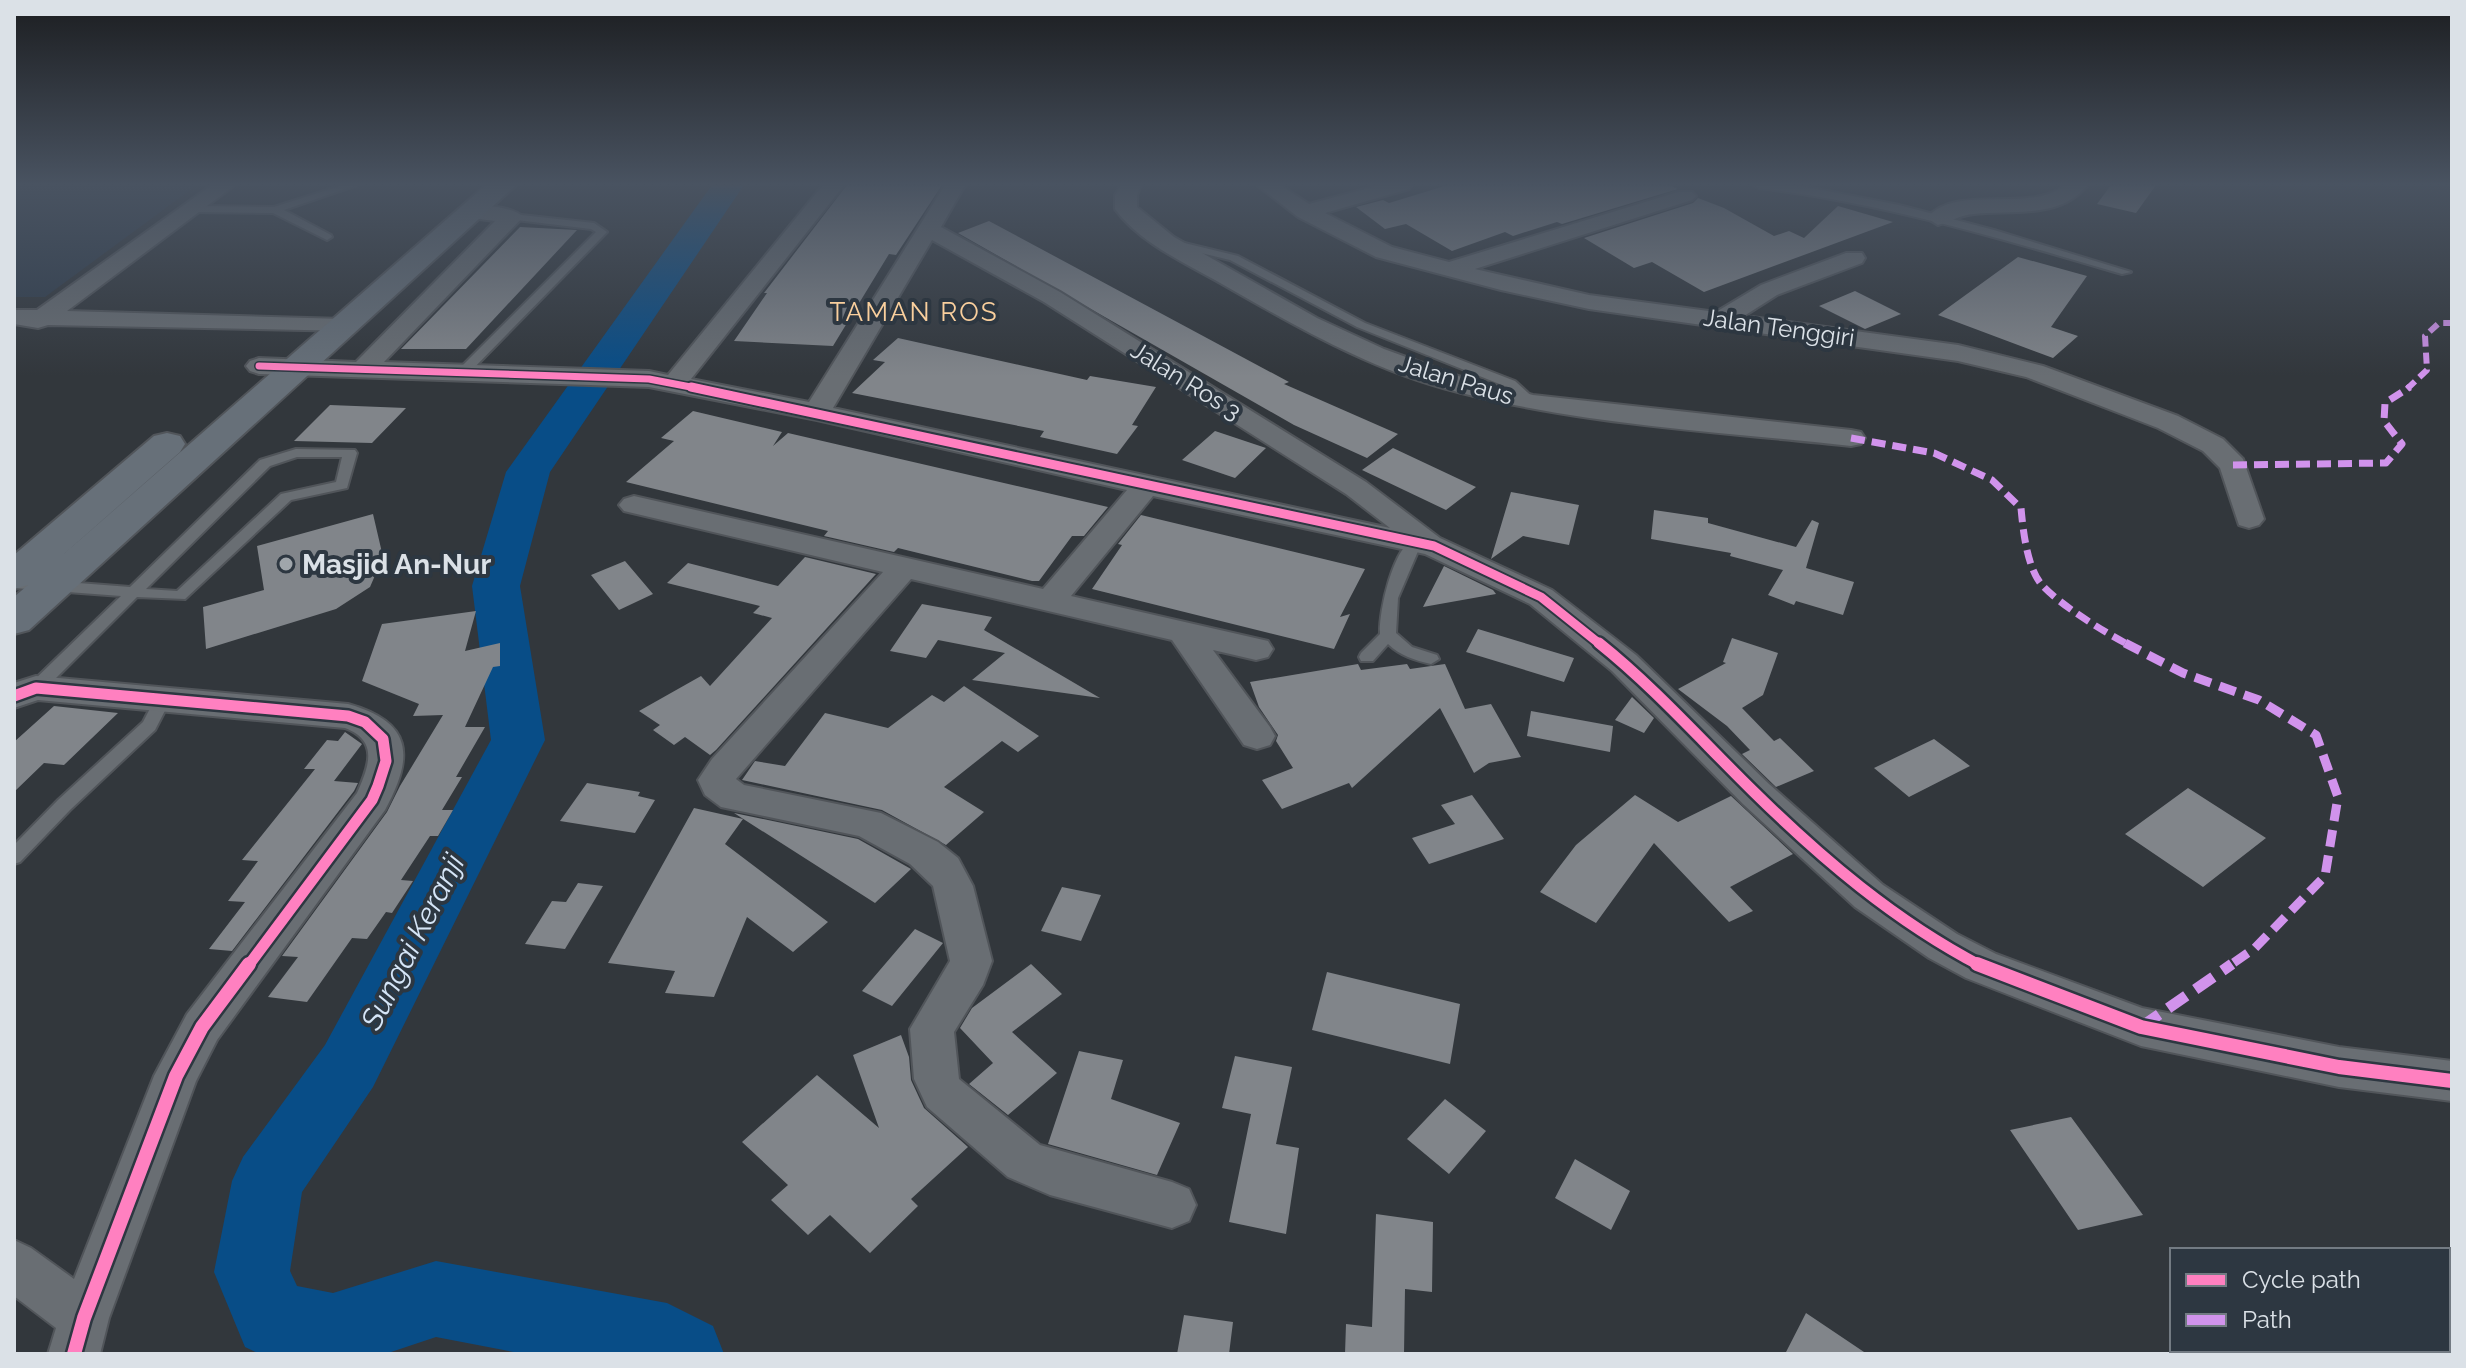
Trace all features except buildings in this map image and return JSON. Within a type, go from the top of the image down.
[{"type":"highway","points":[[14,576],[306,324],[403,249]]},
{"type":"highway","points":[[14,620],[344,326],[419,249]]},
{"type":"street","points":[[14,340],[138,249]]},
{"type":"street","points":[[363,369],[481,249]]},
{"type":"street","points":[[662,382],[778,249]]},
{"type":"street","points":[[817,412],[916,249]]},
{"type":"street","name":"Jalan Ros 3","points":[[964,249],[1052,297],[1333,473],[1424,544]]},
{"type":"street","name":"Jalan Paus","points":[[1178,249],[1308,323],[1375,354],[1449,382],[1533,403],[1851,438]]},
{"type":"street","name":"Jalan Tenggiri","points":[[1378,249],[1589,302],[1993,359],[2084,388],[2199,436],[2225,454],[2233,465],[2249,519]]},
{"type":"street","points":[[1450,269],[1515,249]]},
{"type":"street","points":[[1721,320],[1769,290],[1854,258]]},
{"type":"street","points":[[14,317],[344,326]]},
{"type":"street","points":[[259,366],[523,373],[662,382],[817,412],[1424,544],[1541,597],[1624,663],[1756,794],[1869,896],[1943,946],[1981,966],[2141,1027],[2339,1067],[2452,1081]]},
{"type":"street","points":[[1300,519],[1318,500],[1333,473]]},
{"type":"street","points":[[1050,601],[1146,486]]},
{"type":"street","points":[[634,505],[1256,649]]},
{"type":"street","points":[[905,567],[725,768],[716,780],[718,785],[734,797],[868,823],[924,853],[944,869],[953,886],[971,961],[968,973],[932,1029],[936,1079],[943,1093],[1024,1161],[1050,1173],[1172,1205]]},
{"type":"street","points":[[1183,632],[1257,736]]},
{"type":"street","points":[[14,1265],[79,1336],[176,1076],[202,1027],[372,800],[387,767],[386,745],[364,720],[164,697],[21,697]]},
{"type":"lane","points":[[463,372],[585,249]]},
{"type":"lane","points":[[2045,249],[2126,272]]},
{"type":"lane","points":[[14,583],[54,585],[132,593],[180,596],[286,497],[342,485],[350,453],[296,453],[265,463],[132,593],[21,697]]},
{"type":"lane","points":[[1424,544],[1394,582],[1386,616],[1388,635],[1406,651],[1431,659]]},
{"type":"lane","points":[[1367,657],[1388,635]]},
{"type":"lane","points":[[14,857],[64,805],[149,726],[164,697]]},
{"type":"shaded area","points":[[14,249],[110,249],[45,297],[14,297]]},
{"type":"waterway","name":"Sungai Keranji","points":[[684,249],[528,472],[496,586],[518,740],[349,1066],[268,1181],[252,1272],[272,1320],[333,1332],[436,1299],[667,1342],[685,1354]]},
{"type":"marked path","points":[[2233,465],[2386,463],[2402,444],[2384,421],[2385,403],[2412,386],[2427,370],[2425,336],[2439,323],[2452,323]]},
{"type":"marked path","points":[[1851,438],[1934,453],[1992,480],[2021,508],[2024,540],[2041,584],[2102,631],[2183,673],[2259,700],[2316,735],[2338,797],[2325,876],[2255,948],[2141,1027]]},
{"type":"cycle path","points":[[259,366],[649,379],[817,412],[1146,486],[1434,546],[1541,597],[1624,663],[1756,794],[1869,896],[1943,946],[1981,966],[2141,1027],[2339,1067],[2452,1081]]},
{"type":"cycle path","points":[[14,696],[36,688],[348,716],[376,730],[386,749],[383,773],[372,800],[202,1027],[176,1076],[84,1318],[74,1354]]},
{"type":"place","name":"Masjid An-Nur","points":[[286,564]]},
{"type":"district","name":"TAMAN ROS","points":[[914,312]]}]
